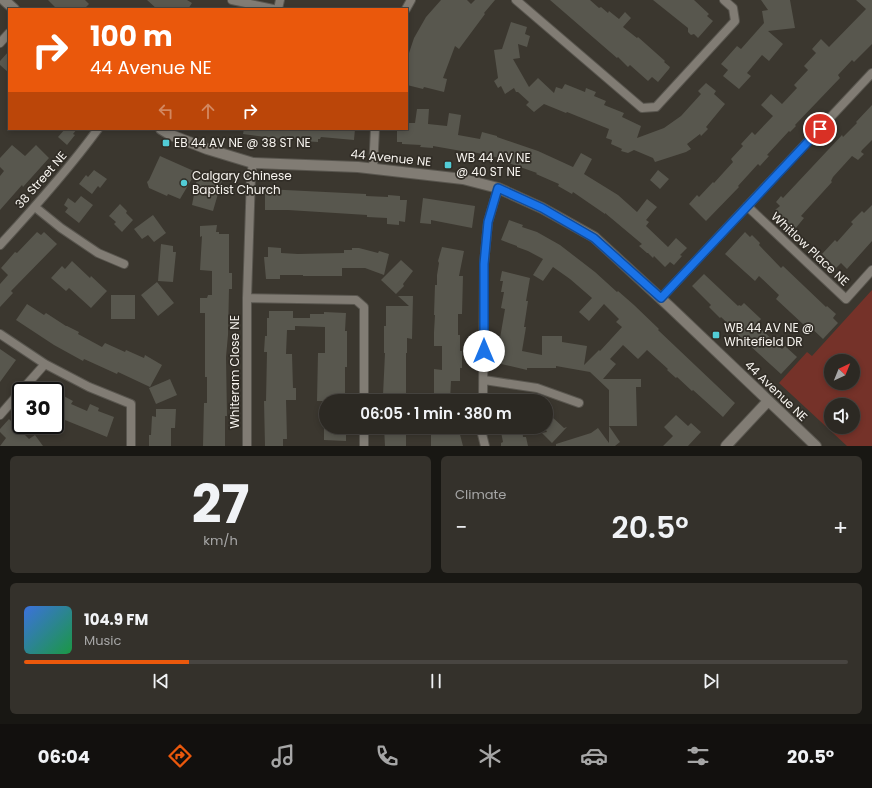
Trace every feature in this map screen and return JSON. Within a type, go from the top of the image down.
[{"type":"street","points":[[4,0],[13,8]]},
{"type":"street","points":[[232,0],[268,8]]},
{"type":"street","points":[[516,0],[642,108],[656,108],[735,21],[733,8],[724,0]]},
{"type":"street","points":[[0,43],[8,34]]},
{"type":"street","points":[[661,298],[872,73]]},
{"type":"street","name":"38 Street NE","points":[[0,244],[35,207],[97,130]]},
{"type":"street","name":"44 Avenue NE","points":[[163,130],[171,135],[207,149],[253,163],[373,169],[463,179],[498,188],[542,208],[594,238],[661,298],[816,446]]},
{"type":"street","points":[[373,169],[375,130]]},
{"type":"street","name":"Whiteram Close NE","points":[[247,446],[247,298],[250,183],[253,163]]},
{"type":"street","points":[[483,394],[484,264],[488,222],[498,188]]},
{"type":"street","name":"Whitlow Place NE","points":[[747,206],[846,299],[872,270]]},
{"type":"street","points":[[35,207],[61,228],[98,253],[124,264]]},
{"type":"street","points":[[247,298],[356,300],[364,307],[364,394]]},
{"type":"street","points":[[0,334],[45,364],[89,387],[131,404],[131,446]]},
{"type":"street","points":[[29,382],[45,364]]},
{"type":"street","points":[[484,380],[537,388],[579,403]]},
{"type":"street","points":[[0,415],[12,401]]},
{"type":"street","points":[[726,446],[768,401]]},
{"type":"street","points":[[364,434],[364,446]]},
{"type":"street","points":[[482,434],[485,446]]},
{"type":"shaded area","points":[[872,290],[872,446],[847,446],[834,434],[860,434],[860,398],[824,398],[824,425],[779,383],[807,352],[812,356]]},
{"type":"building","points":[[48,0],[85,0],[89,4],[85,8],[56,8]]},
{"type":"building","points":[[147,0],[187,0],[192,3],[189,8],[156,8]]},
{"type":"building","points":[[441,0],[467,0],[471,4],[475,0],[495,0],[459,49],[455,46],[443,78],[447,79],[444,92],[424,87],[423,89],[408,85],[408,56],[414,38],[426,17]]},
{"type":"building","points":[[550,0],[590,0],[599,8],[601,7],[608,13],[609,11],[619,19],[625,12],[631,18],[623,27],[637,38],[638,37],[665,61],[664,62],[670,67],[669,69],[658,82],[652,77],[648,81],[630,65],[628,67],[618,57],[617,58]]},
{"type":"building","points":[[653,0],[694,0],[709,14],[707,16],[713,21],[698,38],[694,34],[691,35],[688,32],[688,28]]},
{"type":"building","points":[[761,0],[790,0],[795,28],[768,31],[783,44],[769,61],[762,55],[747,73],[751,76],[739,89],[723,76],[728,70],[721,64],[737,46],[741,49],[764,23],[762,11],[768,10]]},
{"type":"building","points":[[856,0],[872,0],[872,44],[854,62],[852,60],[838,75],[840,78],[767,155],[769,156],[760,166],[758,164],[738,186],[739,187],[706,221],[689,204],[697,195],[699,197],[713,182],[714,183],[733,162],[731,159],[743,146],[741,144],[752,132],[755,135],[773,116],[761,105],[771,94],[782,104],[797,88],[794,85],[808,70],[804,66],[816,53],[812,49],[821,39],[829,47],[866,9]]},
{"type":"building","points":[[511,22],[527,27],[525,34],[530,36],[527,47],[518,44],[520,58],[513,59],[529,87],[538,78],[554,93],[556,87],[562,89],[565,84],[585,92],[586,88],[596,92],[594,96],[606,101],[604,105],[624,113],[622,117],[641,126],[637,138],[664,128],[681,116],[701,94],[698,91],[706,83],[716,91],[714,94],[725,104],[706,127],[708,129],[701,136],[700,134],[687,144],[691,149],[686,152],[655,162],[653,158],[634,150],[628,153],[621,151],[622,149],[611,144],[612,140],[606,138],[609,129],[544,104],[534,112],[526,105],[529,102],[518,92],[516,92],[514,88],[505,94],[501,86],[498,88],[494,81],[498,78],[494,50],[502,49]]},
{"type":"building","points":[[8,52],[8,72],[0,65],[0,61]]},
{"type":"building","points":[[872,105],[872,140],[862,150],[861,152],[864,154],[858,160],[852,156],[833,177],[832,182],[801,216],[804,218],[795,229],[775,210],[780,206],[776,202],[781,196],[783,198],[842,135],[843,137],[857,123],[856,122]]},
{"type":"building","points":[[417,109],[429,109],[428,124],[447,126],[449,113],[461,115],[458,135],[480,139],[482,132],[497,136],[538,151],[573,167],[581,153],[592,159],[584,174],[618,195],[637,212],[647,199],[657,207],[646,220],[649,222],[646,226],[668,247],[676,238],[687,248],[680,255],[682,256],[674,265],[670,262],[665,267],[654,256],[653,258],[639,246],[642,244],[605,213],[573,192],[572,194],[558,186],[559,184],[536,174],[537,173],[500,160],[500,158],[473,152],[433,146],[433,148],[420,147],[421,145],[402,144],[402,142],[397,142],[397,130],[408,130],[408,123],[415,123]]},
{"type":"building","points":[[64,130],[76,130],[73,134],[75,135],[67,145],[58,137]]},
{"type":"building","points":[[244,130],[355,130],[354,140],[321,137],[318,139],[318,142],[302,141],[302,139],[283,139],[243,134]]},
{"type":"building","points":[[12,145],[25,156],[36,145],[49,158],[0,210],[0,176],[4,171],[0,167],[0,158]]},
{"type":"building","points":[[160,156],[196,172],[180,199],[168,194],[167,196],[149,188],[147,182]]},
{"type":"building","points":[[94,170],[107,179],[100,188],[98,186],[92,194],[79,184],[86,175],[88,177]]},
{"type":"building","points":[[658,170],[669,179],[660,189],[650,180]]},
{"type":"building","points":[[198,173],[222,180],[213,211],[192,205]]},
{"type":"building","points":[[265,189],[366,194],[366,196],[400,196],[400,200],[407,200],[405,222],[399,221],[399,225],[387,224],[387,218],[367,217],[367,215],[265,210]]},
{"type":"building","points":[[81,196],[93,205],[79,223],[65,212],[68,208],[64,205],[68,198],[75,203]]},
{"type":"building","points":[[423,198],[475,206],[472,228],[431,220],[431,224],[420,223]]},
{"type":"building","points":[[120,204],[133,220],[122,232],[114,224],[116,222],[109,216]]},
{"type":"building","points":[[872,205],[872,241],[847,269],[841,263],[836,268],[822,254],[835,240],[837,242],[853,224],[851,222],[862,211],[864,213]]},
{"type":"building","points":[[153,215],[166,233],[154,242],[148,235],[142,239],[134,229]]},
{"type":"building","points":[[509,220],[523,225],[522,227],[537,232],[560,245],[634,305],[659,329],[658,330],[735,403],[723,417],[693,390],[692,391],[677,377],[676,378],[647,350],[638,359],[623,345],[610,359],[616,364],[603,379],[641,379],[641,387],[636,387],[637,426],[609,426],[609,390],[590,372],[556,366],[556,368],[527,368],[527,370],[501,364],[504,345],[499,344],[505,309],[501,308],[504,292],[501,292],[503,281],[500,281],[502,271],[530,278],[526,301],[528,301],[524,327],[526,327],[522,351],[542,355],[542,336],[562,336],[562,342],[587,346],[584,365],[599,350],[600,351],[622,327],[616,322],[619,319],[604,304],[589,321],[579,312],[592,298],[553,267],[543,281],[533,275],[543,259],[501,240]]},
{"type":"building","points":[[217,225],[216,232],[219,232],[219,234],[229,234],[229,273],[232,273],[232,289],[229,289],[226,357],[227,416],[225,416],[225,446],[203,446],[204,403],[207,403],[207,377],[205,377],[205,313],[200,313],[200,298],[207,298],[208,295],[212,295],[212,271],[200,270],[202,236],[200,237],[200,226]]},
{"type":"building","points":[[37,232],[41,235],[44,232],[57,244],[11,291],[13,293],[0,307],[0,284],[8,275],[1,268],[15,252],[17,253]]},
{"type":"building","points":[[745,232],[750,237],[752,235],[760,243],[759,245],[781,268],[783,266],[826,307],[827,306],[836,314],[833,318],[838,323],[823,339],[806,323],[804,325],[776,299],[779,295],[759,276],[755,281],[725,254]]},
{"type":"building","points":[[161,244],[173,246],[173,252],[176,252],[173,282],[158,281]]},
{"type":"building","points":[[268,247],[281,248],[281,253],[298,254],[344,253],[344,250],[359,248],[389,254],[384,275],[365,268],[342,268],[342,276],[280,275],[280,279],[266,279],[264,257],[268,257]]},
{"type":"building","points":[[442,247],[464,251],[459,276],[463,276],[462,314],[458,314],[458,335],[460,335],[460,351],[462,351],[462,368],[460,368],[460,381],[451,381],[450,394],[434,394],[434,369],[442,370],[442,346],[434,346],[435,285],[437,285],[438,261]]},
{"type":"building","points":[[401,260],[413,271],[403,284],[404,286],[396,294],[381,280]]},
{"type":"building","points":[[72,261],[107,291],[91,308],[69,288],[66,291],[51,278],[62,266],[65,269]]},
{"type":"building","points":[[704,274],[738,306],[741,306],[744,303],[761,319],[757,324],[762,328],[761,329],[782,349],[785,346],[797,357],[781,374],[736,333],[737,332],[721,317],[720,318],[709,307],[711,305],[692,286]]},
{"type":"building","points":[[157,282],[174,303],[158,316],[141,295]]},
{"type":"building","points":[[111,295],[135,295],[135,319],[111,319]]},
{"type":"building","points":[[398,296],[413,296],[412,339],[407,338],[406,394],[383,394],[385,353],[384,326],[386,326],[386,306],[409,306]]},
{"type":"building","points":[[27,304],[44,315],[46,313],[66,326],[79,332],[78,334],[102,347],[105,343],[125,352],[126,350],[144,358],[145,355],[162,365],[150,387],[118,372],[117,374],[84,359],[83,361],[54,345],[16,320]]},
{"type":"building","points":[[269,311],[293,311],[293,318],[310,318],[310,314],[324,314],[324,312],[346,313],[345,331],[347,331],[347,367],[345,367],[345,394],[319,394],[319,401],[317,401],[318,353],[325,353],[325,327],[295,326],[295,330],[287,330],[286,354],[292,354],[293,388],[296,388],[296,400],[286,400],[287,439],[283,439],[283,446],[265,446],[264,401],[266,401],[267,352],[264,352],[265,336],[267,336],[267,318],[269,318]]},
{"type":"building","points":[[0,349],[16,360],[0,382]]},
{"type":"building","points":[[170,379],[177,395],[156,404],[149,388]]},
{"type":"building","points":[[64,396],[73,401],[71,404],[87,411],[90,404],[99,408],[98,411],[114,417],[107,437],[64,420]]},
{"type":"building","points":[[156,409],[176,409],[175,428],[171,428],[171,446],[149,446],[152,416],[156,417]]},
{"type":"building","points":[[676,415],[688,426],[691,423],[701,432],[688,446],[663,446],[673,436],[664,427]]},
{"type":"building","points":[[553,418],[564,428],[567,427],[552,443],[543,434],[553,434]]},
{"type":"building","points":[[9,419],[12,422],[12,434],[24,434],[29,439],[35,435],[43,446],[0,446],[6,438],[0,432],[0,429]]},
{"type":"building","points":[[609,426],[620,442],[615,446],[556,446],[556,444],[591,433],[598,428],[609,443]]},
{"type":"building","points":[[324,434],[346,434],[346,441],[324,440]]},
{"type":"building","points":[[384,434],[406,434],[406,446],[385,446]]},
{"type":"building","points":[[431,434],[460,434],[463,446],[431,446]]},
{"type":"building","points":[[501,434],[523,434],[523,437],[526,437],[528,446],[501,446],[501,443],[503,442]]},
{"type":"place","name":"EB 44 AV NE @ 38 ST NE","points":[[166,143]]},
{"type":"place","name":"WB 44 AV NE @ 40 ST NE","points":[[448,165]]},
{"type":"place","name":"Calgary Chinese Baptist Church","points":[[184,183]]},
{"type":"place","name":"WB 44 AV NE @ Whitefield DR","points":[[716,335]]},
{"type":"route","points":[[484,351],[484,264],[488,222],[498,188],[542,208],[594,238],[661,298],[820,129]]}]
